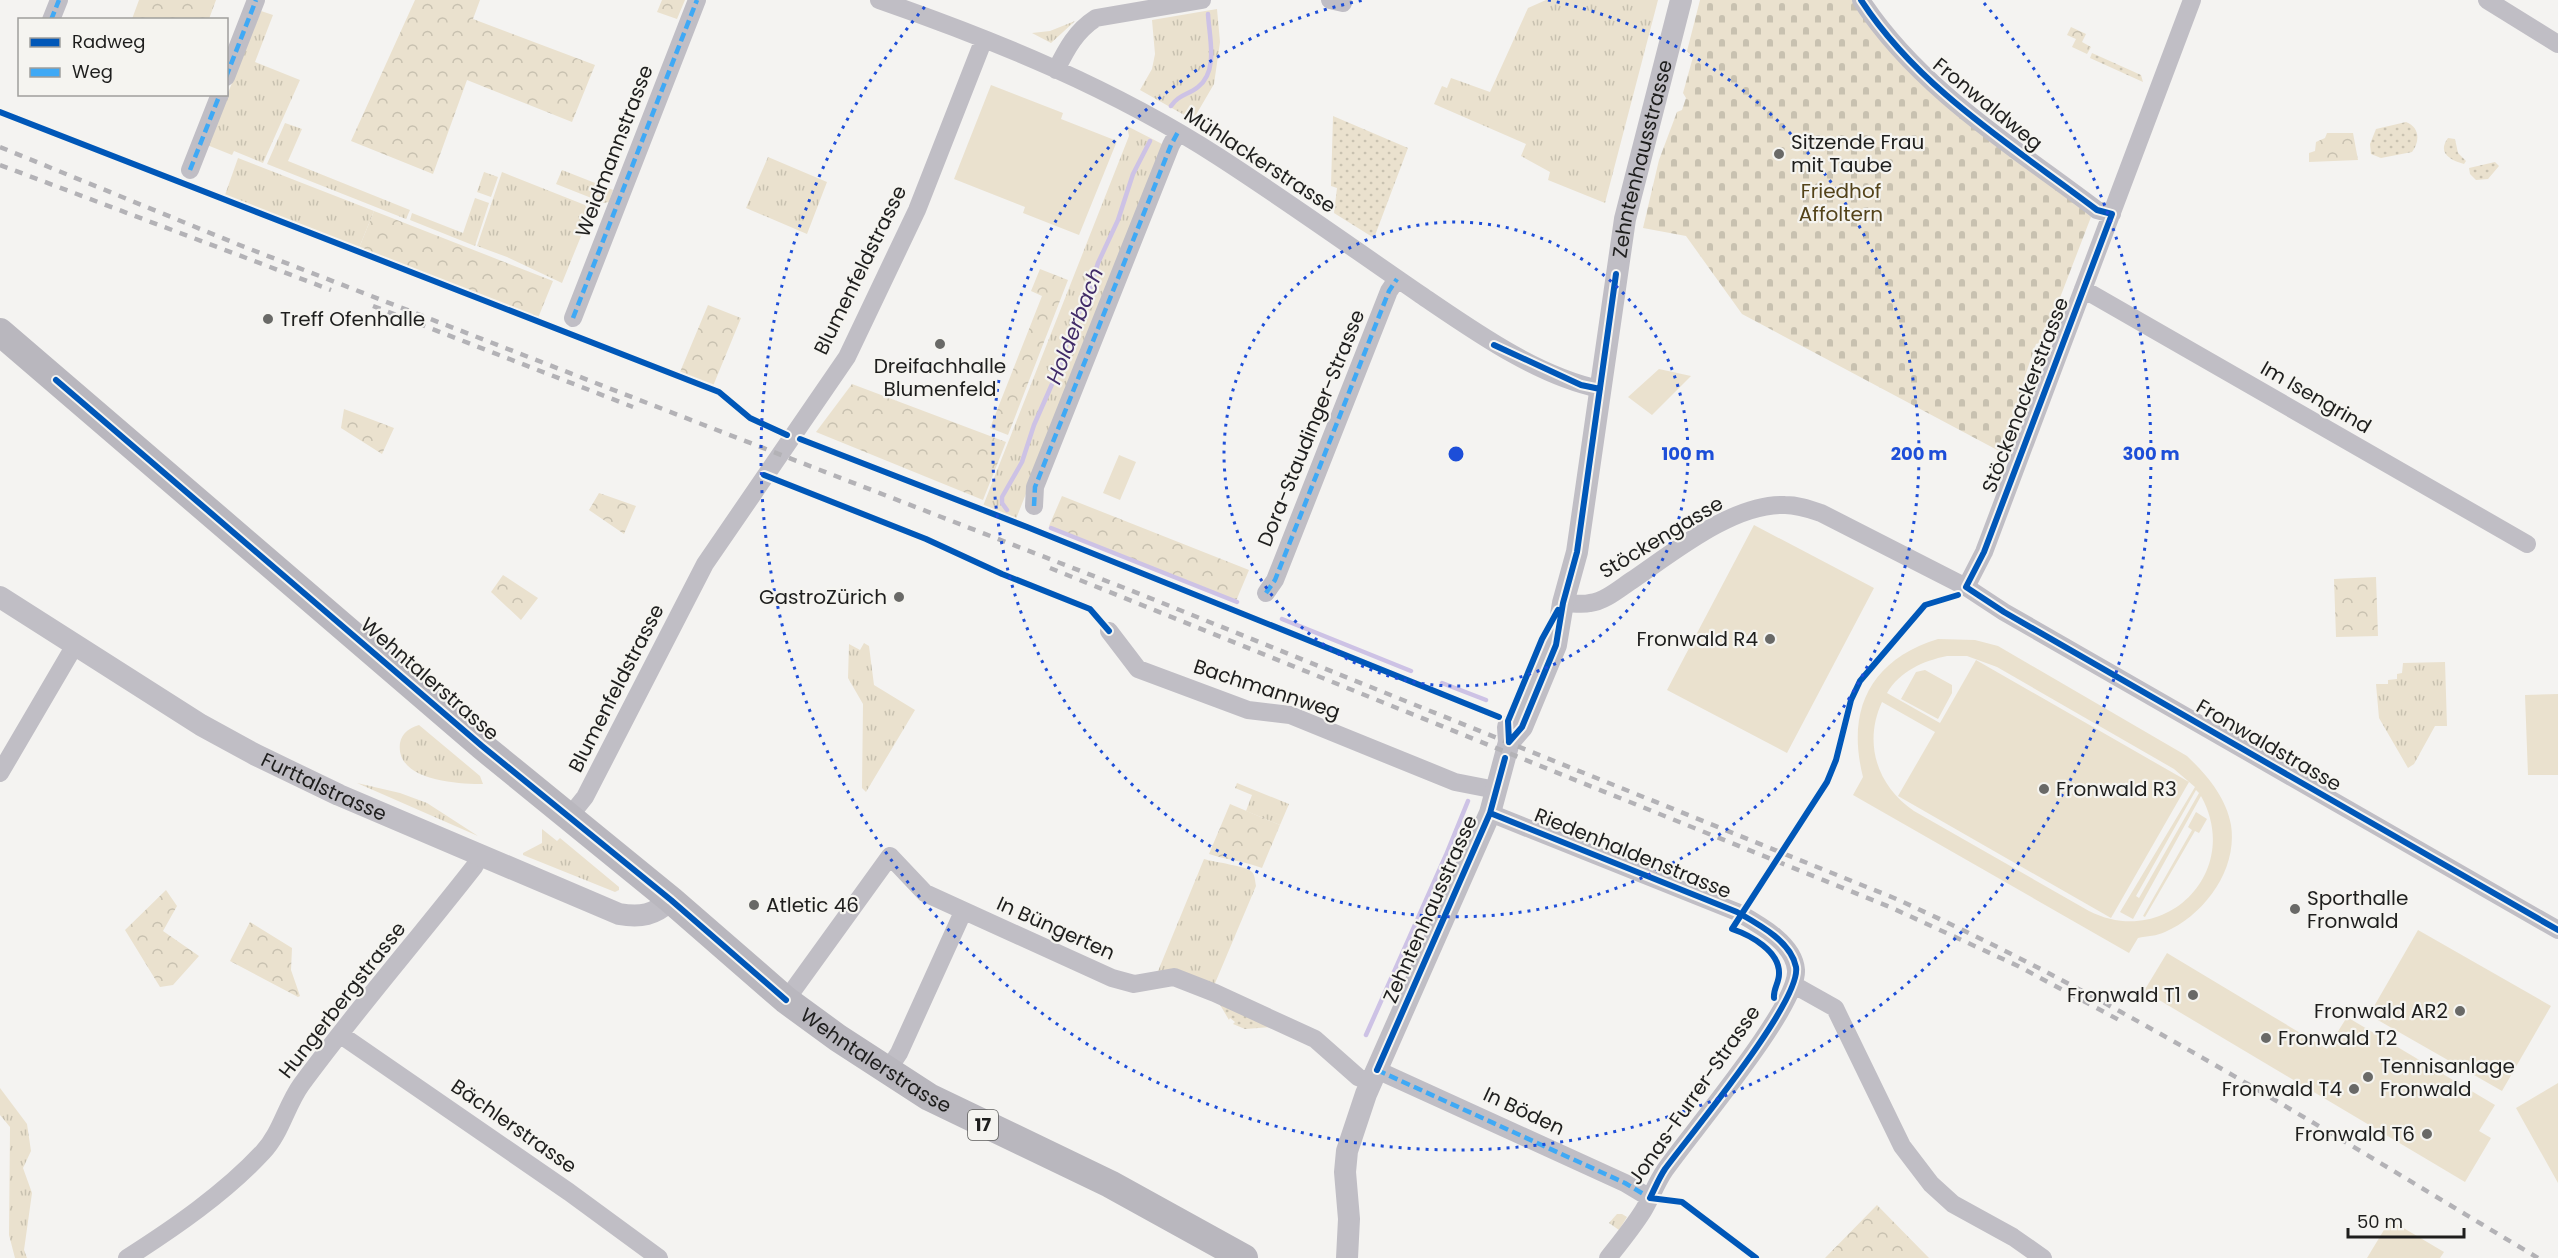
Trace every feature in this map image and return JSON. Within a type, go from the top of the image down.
[{"type":"main road","name":"Wehntalerstrasse","points":[[0,332],[474,739],[671,900],[786,1000],[855,1051],[929,1097],[1110,1184],[1244,1258]]},
{"type":"street","points":[[52,18],[59,0]]},
{"type":"street","points":[[228,71],[256,0]]},
{"type":"street","name":"Weidmannstrasse","points":[[573,318],[697,0]]},
{"type":"street","name":"Mühlackerstrasse","points":[[879,0],[926,8],[984,39],[1117,98],[1227,162],[1494,345],[1581,385],[1600,389]]},
{"type":"street","points":[[1056,70],[1071,41],[1085,25],[1096,18],[1202,0]]},
{"type":"street","name":"Zehntenhausstrasse","points":[[1347,1258],[1349,1219],[1345,1172],[1347,1151],[1374,1076],[1490,813],[1509,742],[1522,727],[1556,645],[1563,603],[1577,552],[1625,219],[1681,0]]},
{"type":"street","name":"Fronwaldweg","points":[[1861,0],[1878,26],[1957,106],[2097,210],[2112,214]]},
{"type":"street","name":"Stöckenackerstrasse","points":[[1966,587],[1984,552],[2192,0]]},
{"type":"street","points":[[2487,0],[2558,44]]},
{"type":"street","name":"Blumenfeldstrasse","points":[[569,817],[585,797],[705,564],[847,357],[917,210],[984,39]]},
{"type":"street","points":[[190,170],[219,96]]},
{"type":"street","points":[[1034,506],[1035,487],[1178,132]]},
{"type":"street","name":"Dora-Staudinger-Strasse","points":[[1266,593],[1275,580],[1389,291],[1397,279]]},
{"type":"street","name":"Im Isengrind","points":[[2083,289],[2527,544]]},
{"type":"street","name":"Fronwaldstrasse","points":[[1784,505],[1803,507],[1821,513],[1966,587],[2004,612],[2558,930]]},
{"type":"street","name":"Stöckengasse","points":[[1563,603],[1596,602],[1612,594],[1703,533],[1731,518],[1756,509],[1784,505]]},
{"type":"street","name":"Furttalstrasse","points":[[0,597],[201,725],[256,755],[339,795],[619,914],[634,917],[647,915],[657,912],[671,900]]},
{"type":"street","name":"Bachmannweg","points":[[1108,631],[1138,669],[1248,710],[1290,715],[1455,782],[1496,790]]},
{"type":"street","points":[[0,773],[75,645]]},
{"type":"street","name":"Riedenhaldenstrasse","points":[[1490,813],[1721,905],[1755,922],[1791,953],[1797,972],[1794,985]]},
{"type":"street","name":"Hungerbergstrasse","points":[[127,1258],[185,1219],[231,1182],[265,1150],[299,1088],[474,867],[480,856]]},
{"type":"street","name":"In Büngerten","points":[[786,1000],[890,856],[926,893],[963,912],[1112,978],[1134,984],[1174,977],[1215,993],[1315,1040],[1358,1077],[1374,1076]]},
{"type":"street","points":[[887,1071],[899,1053],[963,912]]},
{"type":"street","points":[[1794,985],[1835,1008],[1902,1146],[1931,1184],[1953,1204],[2013,1237],[2043,1258]]},
{"type":"street","name":"Jonas-Furrer-Strasse","points":[[1608,1258],[1642,1212],[1664,1172],[1728,1089],[1794,985]]},
{"type":"street","name":"Bächlerstrasse","points":[[340,1035],[618,1226],[659,1258]]},
{"type":"street","name":"In Böden","points":[[1374,1076],[1625,1183],[1650,1198]]},
{"type":"green space","points":[[139,0],[216,0],[209,18],[132,18]]},
{"type":"green space","points":[[415,0],[480,0],[473,19],[595,65],[572,122],[467,80],[433,174],[351,141]]},
{"type":"green space","points":[[662,0],[685,0],[677,19],[657,12]]},
{"type":"green space","points":[[1546,0],[1658,0],[1605,203],[1548,180],[1550,172],[1521,156],[1526,144],[1434,104],[1442,86],[1447,88],[1451,78],[1490,92],[1528,8]]},
{"type":"green space","name":"Friedhof Affoltern","points":[[1700,0],[1855,0],[1861,11],[2087,211],[2091,217],[2043,342],[2036,344],[2024,379],[2027,384],[2001,452],[1742,314],[1686,236],[1643,228],[1659,160],[1677,112],[1682,110],[1686,98],[1683,93],[1693,57],[1687,51]]},
{"type":"green space","points":[[1217,9],[1220,42],[1214,84],[1193,120],[1140,90],[1152,69],[1155,54],[1152,20]]},
{"type":"green space","points":[[261,11],[273,15],[255,62],[300,80],[263,163],[234,151],[232,155],[207,145]]},
{"type":"green space","points":[[1075,21],[1051,43],[1032,33],[1050,31]]},
{"type":"green space","points":[[2071,27],[2086,34],[2082,42],[2091,47],[2087,54],[2072,47],[2076,39],[2067,35]]},
{"type":"green space","points":[[2092,53],[2141,75],[2143,82],[2090,58]]},
{"type":"green space","points":[[991,85],[1063,113],[1061,119],[1117,141],[1079,235],[1023,213],[1025,207],[954,179]]},
{"type":"green space","points":[[1333,116],[1408,148],[1374,238],[1334,213],[1337,188],[1331,186]]},
{"type":"green space","points":[[2406,122],[2414,127],[2417,135],[2412,152],[2381,158],[2371,154],[2370,144],[2376,129]]},
{"type":"green space","points":[[285,123],[302,129],[288,161],[410,210],[406,219],[267,164]]},
{"type":"green space","points":[[1127,126],[1164,145],[1016,519],[983,506],[1129,136]]},
{"type":"green space","points":[[2327,133],[2353,133],[2358,160],[2309,162],[2309,153],[2315,151],[2316,142],[2325,138]]},
{"type":"green space","points":[[2448,138],[2455,139],[2458,153],[2466,161],[2464,164],[2450,158],[2445,152],[2445,143]]},
{"type":"green space","points":[[768,157],[827,182],[807,234],[746,208]]},
{"type":"green space","points":[[238,158],[374,211],[359,248],[225,195]]},
{"type":"green space","points":[[2495,162],[2499,166],[2488,179],[2476,180],[2470,174],[2469,168]]},
{"type":"green space","points":[[562,170],[613,190],[609,202],[604,203],[556,184]]},
{"type":"green space","points":[[484,172],[498,177],[491,197],[477,192]]},
{"type":"green space","points":[[502,172],[585,205],[590,214],[562,283],[507,257],[477,246]]},
{"type":"green space","points":[[475,198],[489,203],[475,246],[410,220],[412,213],[463,233]]},
{"type":"green space","points":[[374,211],[553,281],[538,318],[359,248]]},
{"type":"green space","points":[[1040,269],[1068,280],[1008,435],[990,428],[1042,296],[1031,291]]},
{"type":"green space","points":[[708,305],[741,318],[713,386],[680,372]]},
{"type":"green space","points":[[1659,369],[1691,376],[1652,415],[1628,397]]},
{"type":"green space","points":[[852,384],[1006,442],[983,500],[816,432]]},
{"type":"green space","points":[[344,409],[394,428],[382,454],[341,428]]},
{"type":"green space","points":[[1119,455],[1136,462],[1120,500],[1103,493]]},
{"type":"green space","points":[[599,493],[636,506],[624,534],[589,510]]},
{"type":"green space","points":[[1062,496],[1249,570],[1236,601],[1049,526]]},
{"type":"green space","name":"Fronwald R4","points":[[1754,525],[1874,588],[1787,753],[1667,690]]},
{"type":"green space","points":[[503,575],[538,598],[521,620],[491,592]]},
{"type":"green space","points":[[2376,577],[2378,636],[2336,637],[2334,579]]},
{"type":"green space","name":"Fronwald R3","points":[[1938,639],[1975,640],[1998,646],[2187,756],[2201,770],[2220,796],[2231,825],[2232,842],[2229,858],[2215,889],[2205,903],[2193,914],[2165,932],[2138,938],[2129,953],[1853,795],[1863,777],[1858,730],[1861,709],[1880,674],[1895,660],[1915,648]],"holes":[[[1947,656],[1967,656],[1997,667],[2174,769],[2195,787],[2120,912],[2133,919],[2201,796],[2211,824],[2212,851],[2204,876],[2190,896],[2169,912],[2145,920],[2111,918],[2189,782],[1976,660],[1940,723],[1887,693],[1898,679],[1913,668]],[[1882,702],[1935,732],[1898,796],[2110,918],[2089,911],[1914,811],[1901,801],[1883,776],[1874,748],[1876,717]],[[2196,790],[2199,793],[2139,898],[2136,896]]]},
{"type":"green space","points":[[864,643],[869,646],[874,685],[915,710],[866,792],[862,788],[863,704],[848,678],[849,644],[860,650]]},
{"type":"green space","points":[[2445,662],[2447,726],[2435,726],[2414,764],[2408,768],[2379,718],[2376,684],[2388,684],[2388,680],[2397,679],[2397,674],[2402,673],[2403,663]]},
{"type":"green space","points":[[1925,670],[1952,685],[1952,693],[1938,719],[1901,699],[1916,672]]},
{"type":"green space","points":[[2558,694],[2558,775],[2528,775],[2525,695]]},
{"type":"green space","points":[[419,725],[480,776],[483,784],[430,778],[417,773],[407,765],[401,756],[401,739],[406,731]]},
{"type":"green space","points":[[357,783],[400,793],[427,803],[478,836]]},
{"type":"green space","points":[[1237,783],[1289,804],[1280,825],[1246,811],[1252,795],[1235,788]]},
{"type":"green space","points":[[1230,804],[1280,825],[1262,868],[1209,854]]},
{"type":"green space","points":[[2196,812],[2207,819],[2199,833],[2195,831],[2145,917],[2143,916],[2192,830],[2188,827]]},
{"type":"green space","points":[[542,829],[557,841],[560,838],[619,887],[619,890],[615,892],[523,855],[542,843]]},
{"type":"green space","points":[[1204,859],[1249,870],[1254,875],[1256,886],[1213,988],[1156,976]]},
{"type":"green space","points":[[166,890],[177,906],[163,931],[199,956],[173,985],[160,987],[125,930]]},
{"type":"green space","points":[[250,922],[292,948],[291,970],[300,996],[230,961]]},
{"type":"green space","name":"Fronwald AR2","points":[[2418,930],[2551,1006],[2502,1091],[2369,1015]]},
{"type":"green space","name":"Tennisanlage Fronwald","points":[[2167,953],[2327,1049],[2347,1017],[2495,1105],[2479,1131],[2491,1138],[2465,1182],[2144,991]]},
{"type":"green space","points":[[1219,1003],[1271,1027],[1245,1029],[1233,1024],[1235,1022],[1230,1018],[1229,1020]]},
{"type":"green space","points":[[2558,1083],[2558,1183],[2516,1108]]},
{"type":"green space","points":[[0,1088],[27,1124],[31,1151],[23,1168],[32,1193],[24,1250],[27,1258],[15,1258],[9,1235],[10,1127],[0,1115]]},
{"type":"green space","points":[[1877,1205],[1929,1258],[1825,1258]]},
{"type":"green space","points":[[1617,1214],[1627,1217],[1619,1230],[1609,1223]]},
{"type":"green space","points":[[2390,1220],[2444,1252],[2440,1258],[2367,1258]]},
{"type":"waterway","name":"Holderbach","points":[[1171,106],[1198,87],[1209,72],[1211,53],[1208,14]]},
{"type":"waterway","name":"Holderbach","points":[[1007,510],[1002,503],[1002,497],[1022,462],[1034,425],[1060,366],[1071,330],[1118,220],[1133,174],[1150,141]]},
{"type":"waterway","name":"Holderbach","points":[[1051,528],[1237,602]]},
{"type":"waterway","name":"Holderbach","points":[[1282,619],[1411,671]]},
{"type":"waterway","name":"Holderbach","points":[[1442,683],[1486,700]]},
{"type":"waterway","name":"Holderbach","points":[[1366,1035],[1468,801]]},
{"type":"railway","points":[[0,147],[237,244],[1140,594],[1894,898],[1978,937],[2141,1023],[2301,1115],[2538,1258]]},
{"type":"railway","points":[[0,165],[331,290]]},
{"type":"railway","points":[[373,306],[633,407]]},
{"type":"railway","points":[[1050,568],[1890,907],[2018,966],[2119,1020]]},
{"type":"marked path","points":[[52,18],[59,0]]},
{"type":"marked path","points":[[228,72],[256,0]]},
{"type":"marked path","points":[[573,318],[697,0]]},
{"type":"marked path","points":[[190,170],[219,96]]},
{"type":"marked path","points":[[1034,506],[1035,487],[1178,132]]},
{"type":"marked path","points":[[1266,593],[1275,580],[1389,291],[1397,279]]},
{"type":"marked path","points":[[1377,1070],[1625,1183],[1650,1198]]},
{"type":"cycle path","points":[[1861,0],[1884,32],[1939,89],[2001,139],[2097,210],[2112,214],[1984,552],[1966,587],[2004,612],[2558,930]]},
{"type":"cycle path","points":[[0,112],[719,392],[750,418],[787,435]]},
{"type":"cycle path","points":[[1509,742],[1522,727],[1556,645],[1563,603],[1577,552],[1616,274]]},
{"type":"cycle path","points":[[1494,345],[1581,385],[1600,389]]},
{"type":"cycle path","points":[[56,380],[482,746],[671,900],[786,1000]]},
{"type":"cycle path","points":[[800,439],[1027,527],[1499,717]]},
{"type":"cycle path","points":[[764,475],[926,539],[1002,574],[1090,609],[1109,631]]},
{"type":"cycle path","points":[[1774,998],[1779,974],[1775,958],[1763,945],[1732,929],[1827,782],[1836,760],[1851,700],[1860,681],[1925,605],[1958,595]]},
{"type":"cycle path","points":[[1509,742],[1508,721],[1542,639],[1558,610]]},
{"type":"cycle path","points":[[1377,1070],[1490,813],[1505,758]]},
{"type":"cycle path","points":[[1490,813],[1737,912],[1772,934],[1788,949],[1796,967],[1793,984],[1781,1008],[1764,1037],[1719,1100],[1665,1169],[1650,1198],[1682,1202],[1756,1258]]},
{"type":"place","name":"Sitzende Frau mit Taube","points":[[1779,154]]},
{"type":"place","name":"Treff Ofenhalle","points":[[268,319]]},
{"type":"place","name":"Dreifachhalle Blumenfeld","points":[[940,344]]},
{"type":"place","name":"GastroZürich","points":[[899,597]]},
{"type":"place","name":"Fronwald R4","points":[[1770,639]]},
{"type":"place","name":"Fronwald R3","points":[[2044,789]]},
{"type":"place","name":"Atletic 46","points":[[754,905]]},
{"type":"place","name":"Sporthalle Fronwald","points":[[2295,909]]},
{"type":"place","name":"Fronwald T1","points":[[2193,995]]},
{"type":"place","name":"Fronwald AR2","points":[[2460,1011]]},
{"type":"place","name":"Fronwald T2","points":[[2266,1038]]},
{"type":"place","name":"Tennisanlage Fronwald","points":[[2368,1077]]},
{"type":"place","name":"Fronwald T4","points":[[2354,1089]]},
{"type":"place","name":"Fronwald T6","points":[[2427,1134]]}]
